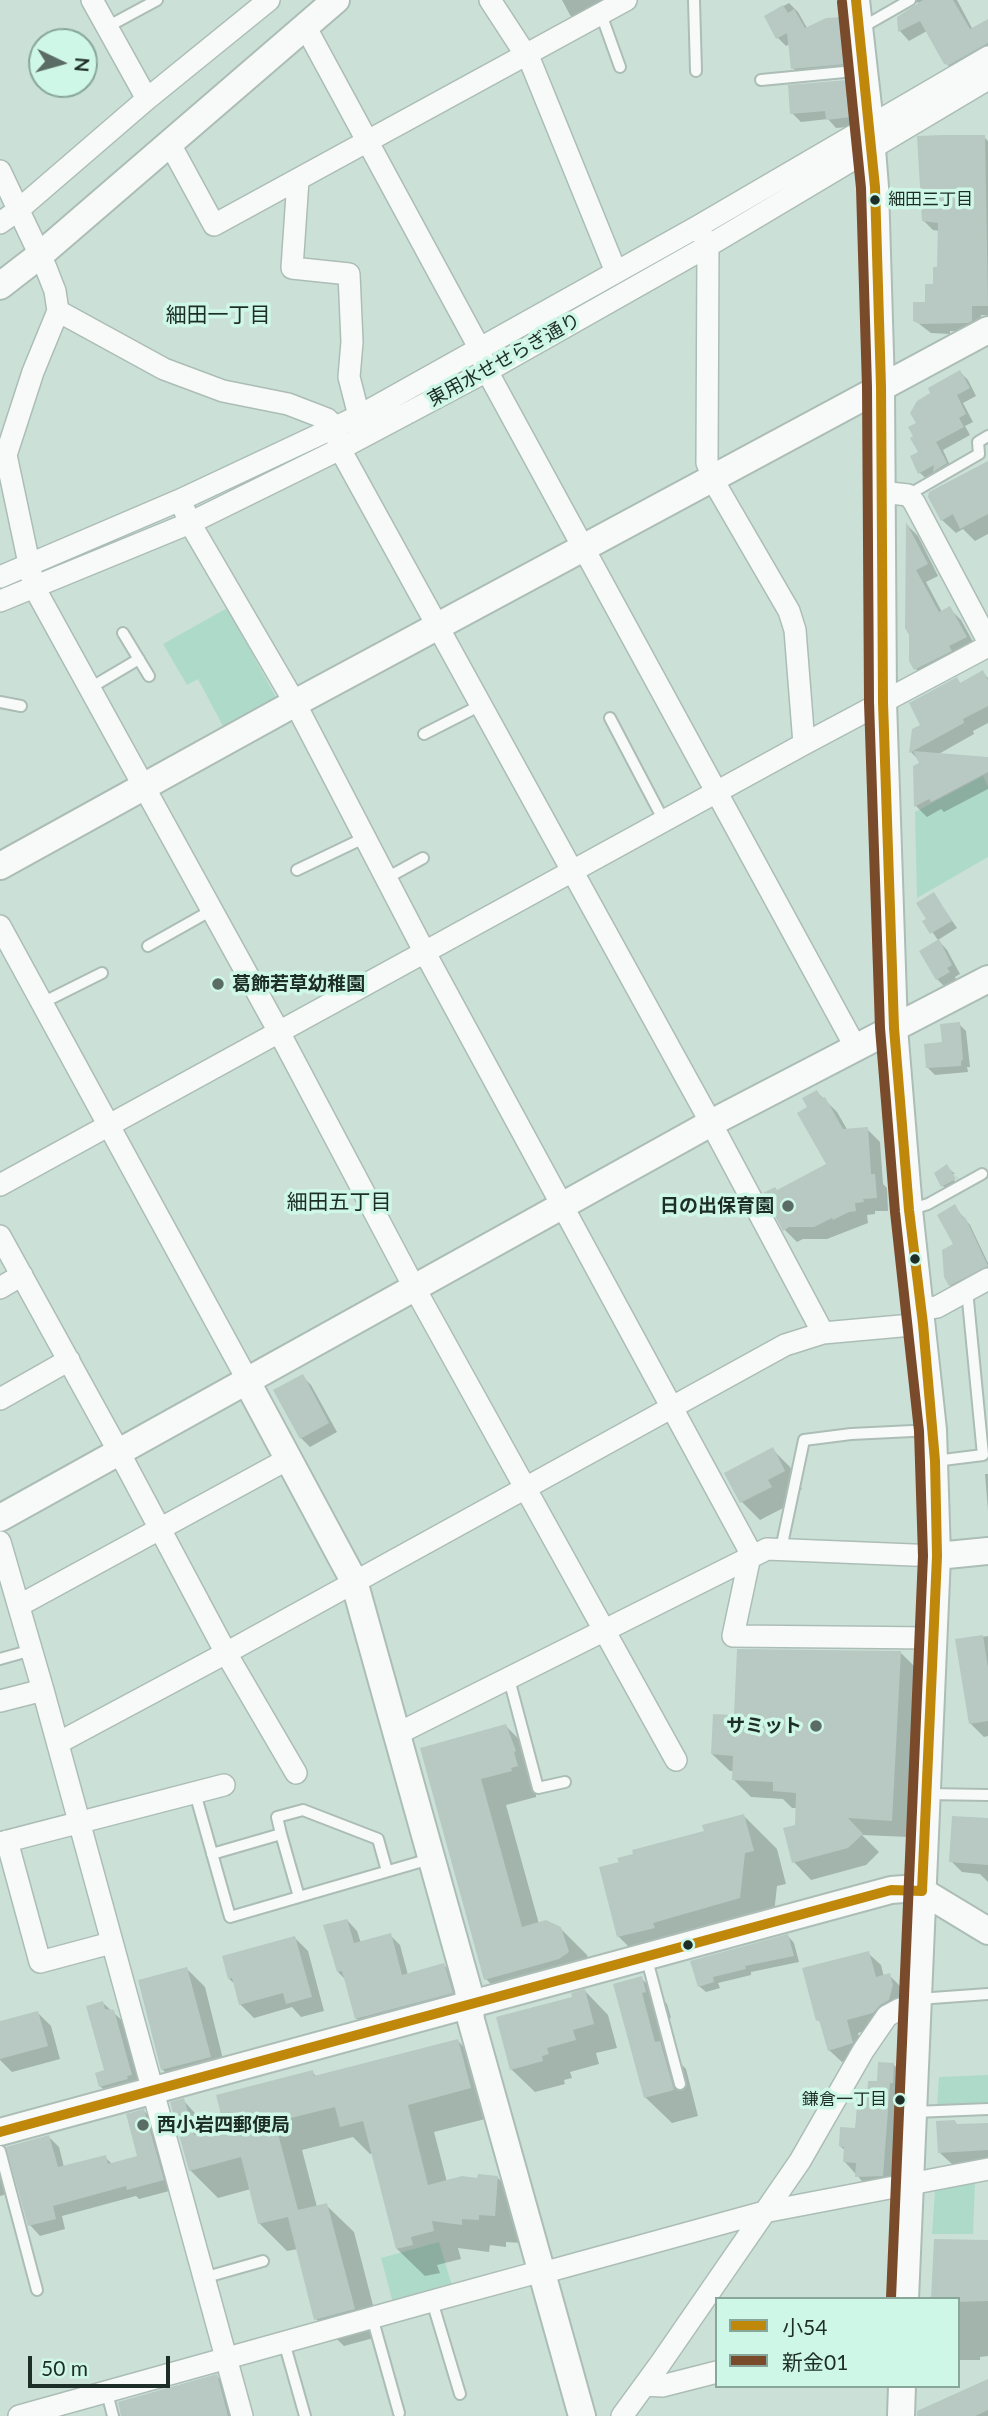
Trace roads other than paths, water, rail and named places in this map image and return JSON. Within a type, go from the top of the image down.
[{"type":"street","points":[[92,0],[147,99]]},
{"type":"street","points":[[9,217],[147,99],[269,0]]},
{"type":"street","points":[[0,286],[40,255],[336,0]]},
{"type":"street","points":[[490,0],[531,63],[616,272]]},
{"type":"street","points":[[170,144],[214,225],[626,0]]},
{"type":"street","points":[[856,0],[871,136],[881,387],[883,702],[894,1028],[909,1210],[933,1430],[937,1556],[905,2297]]},
{"type":"street","points":[[305,26],[479,349],[487,372],[856,1048]]},
{"type":"street","points":[[0,577],[180,500],[359,416],[697,227],[871,136],[885,118],[988,57]]},
{"type":"street","name":"東用水せせらぎ通り","points":[[0,601],[190,523],[487,372],[708,246],[871,136],[988,79]]},
{"type":"street","points":[[0,171],[9,217],[40,255],[55,291],[58,312],[33,372],[6,455],[34,587],[279,1032],[414,1287],[676,1760]]},
{"type":"street","points":[[298,180],[292,268],[349,274],[352,342],[349,377],[359,416]]},
{"type":"street","points":[[697,227],[708,246],[707,463],[712,478],[789,611],[795,630],[804,744]]},
{"type":"street","points":[[58,312],[164,369],[223,391],[288,404],[327,419],[334,426],[340,449],[711,1123],[823,1333]]},
{"type":"street","points":[[0,866],[295,703],[988,330]]},
{"type":"street","points":[[0,1185],[988,644],[914,502],[908,495],[881,492]]},
{"type":"street","points":[[180,500],[190,523],[295,703],[385,879],[747,1546],[750,1556],[733,1636],[933,1638]]},
{"type":"street","points":[[0,926],[354,1581],[468,1989],[471,2020],[540,2273],[582,2416]]},
{"type":"street","points":[[0,1518],[711,1123],[988,979]]},
{"type":"street","points":[[0,1236],[226,1653],[296,1773]]},
{"type":"street","points":[[0,1288],[22,1275]]},
{"type":"street","points":[[58,1743],[785,1345],[823,1333],[922,1317],[988,1279]]},
{"type":"street","points":[[0,1399],[69,1360]]},
{"type":"street","points":[[20,1605],[288,1459]]},
{"type":"street","points":[[0,1542],[15,1597],[20,1605],[242,2416]]},
{"type":"street","points":[[397,1734],[767,1549],[937,1556],[988,1551]]},
{"type":"street","points":[[0,1701],[43,1690]]},
{"type":"street","points":[[111,1943],[40,1962],[3,1842],[224,1785]]},
{"type":"street","points":[[0,2132],[891,1891],[922,1891],[988,1931]]},
{"type":"street","points":[[622,2416],[800,2161],[863,2051],[887,2016],[918,2003]]},
{"type":"street","points":[[28,2415],[372,2317],[764,2212],[988,2169]]},
{"type":"street","points":[[645,2385],[662,2386],[715,2373]]},
{"type":"street","points":[[901,2416],[902,2388]]},
{"type":"lane","points":[[107,27],[157,0]]},
{"type":"lane","points":[[694,0],[696,71]]},
{"type":"lane","points":[[859,29],[910,0]]},
{"type":"lane","points":[[601,14],[620,68]]},
{"type":"lane","points":[[761,80],[864,70]]},
{"type":"lane","points":[[908,495],[979,454],[978,442],[988,436]]},
{"type":"lane","points":[[123,633],[149,676]]},
{"type":"lane","points":[[90,688],[139,659]]},
{"type":"lane","points":[[0,702],[21,706]]},
{"type":"lane","points":[[424,734],[481,705]]},
{"type":"lane","points":[[610,718],[664,821]]},
{"type":"lane","points":[[297,870],[364,838]]},
{"type":"lane","points":[[385,879],[423,858]]},
{"type":"lane","points":[[148,946],[212,909]]},
{"type":"lane","points":[[42,1003],[102,973]]},
{"type":"lane","points":[[909,1210],[928,1204],[982,1174]]},
{"type":"lane","points":[[934,1461],[983,1455],[967,1290]]},
{"type":"lane","points":[[781,1549],[804,1440],[851,1434],[933,1430]]},
{"type":"lane","points":[[0,1659],[32,1650]]},
{"type":"lane","points":[[509,1679],[538,1788],[565,1782]]},
{"type":"lane","points":[[195,1793],[230,1916],[431,1859]]},
{"type":"lane","points":[[927,1794],[988,1795]]},
{"type":"lane","points":[[299,1897],[277,1817],[303,1810],[378,1839],[387,1871]]},
{"type":"lane","points":[[212,1854],[281,1833]]},
{"type":"lane","points":[[646,1956],[680,2084]]},
{"type":"lane","points":[[918,2003],[988,1994]]},
{"type":"lane","points":[[913,2112],[988,2109]]},
{"type":"lane","points":[[0,2151],[37,2290]]},
{"type":"lane","points":[[203,2278],[263,2261]]},
{"type":"lane","points":[[432,2301],[460,2394]]},
{"type":"lane","points":[[372,2317],[399,2413]]},
{"type":"lane","points":[[284,2342],[305,2416]]},
{"type":"lane","points":[[107,2393],[113,2416]]},
{"type":"place","name":"細田三丁目","points":[[875,200]]},
{"type":"place","name":"葛飾若草幼稚園","points":[[218,984]]},
{"type":"place","name":"日の出保育園","points":[[788,1206]]},
{"type":"place","name":"サミット","points":[[816,1726]]},
{"type":"place","name":"鎌倉一丁目","points":[[900,2100]]},
{"type":"place","name":"西小岩四郵便局","points":[[143,2125]]},
{"type":"district","name":"細田一丁目","points":[[218,315]]},
{"type":"district","name":"細田五丁目","points":[[339,1202]]}]
